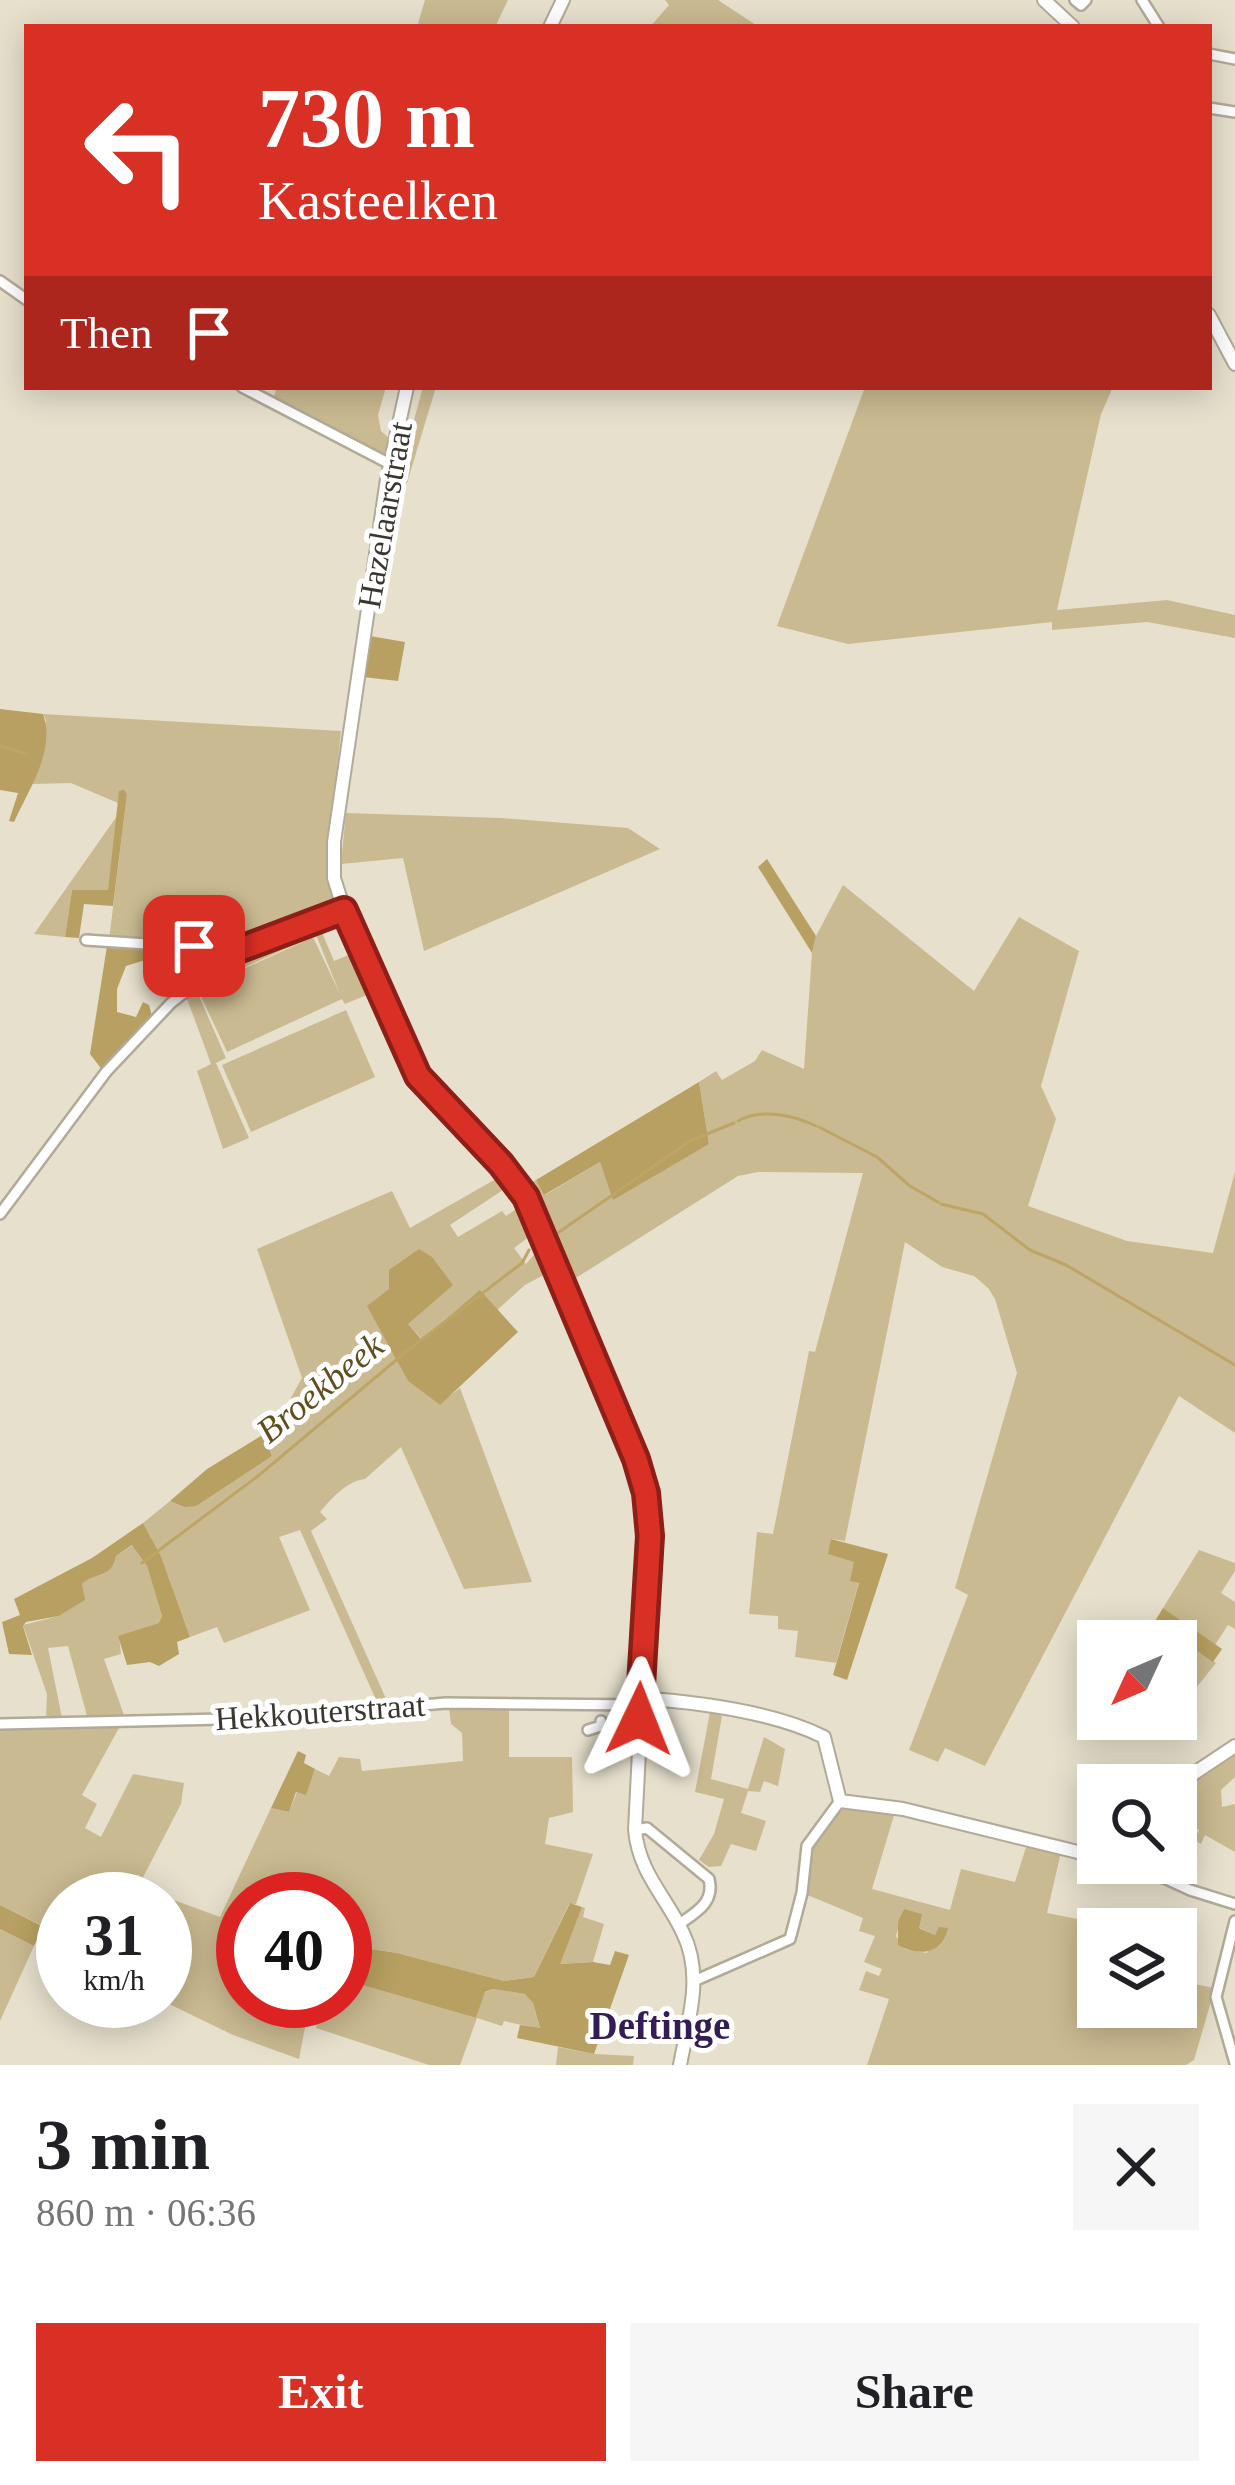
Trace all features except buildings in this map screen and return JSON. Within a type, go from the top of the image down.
[{"type":"street","points":[[1044,0],[1069,24]]},
{"type":"street","points":[[1076,0],[1081,5],[1086,0]]},
{"type":"street","points":[[1212,321],[1235,364]]},
{"type":"street","points":[[248,390],[390,464]]},
{"type":"street","name":"Hazelaarstraat","points":[[406,390],[390,464],[363,643],[333,856],[334,878],[418,1076],[526,1197],[636,1459],[646,1493],[650,1536],[635,1829],[647,1879],[687,1944],[694,1981]]},
{"type":"street","points":[[0,1214],[106,1072],[171,1003],[238,950],[344,910]]},
{"type":"street","points":[[86,940],[238,950]]},
{"type":"street","points":[[639,1701],[691,1703],[784,1723],[824,1737],[840,1801]]},
{"type":"street","name":"Hekkouterstraat","points":[[0,1724],[266,1718],[446,1703],[601,1712],[639,1701]]},
{"type":"street","points":[[588,1730],[601,1726],[601,1712]]},
{"type":"street","points":[[1197,1771],[1235,1746]]},
{"type":"street","points":[[840,1801],[903,1810],[1077,1852]]},
{"type":"street","points":[[680,2065],[694,1981],[790,1940],[807,1846],[840,1801]]},
{"type":"street","points":[[635,1829],[647,1828],[659,1836],[709,1879],[706,1903],[678,1925]]},
{"type":"street","points":[[1178,1884],[1235,1904]]},
{"type":"street","points":[[1235,1921],[1216,1997],[1235,2063]]},
{"type":"shaded area","points":[[425,0],[508,0],[496,24],[418,24]]},
{"type":"shaded area","points":[[665,0],[718,0],[754,24],[653,24],[669,5]]},
{"type":"shaded area","points":[[276,390],[385,390],[378,415],[381,431],[389,438],[384,456],[273,399]]},
{"type":"shaded area","points":[[422,390],[435,390],[407,483],[393,471],[394,462],[402,464]]},
{"type":"shaded area","points":[[864,390],[1112,390],[1101,414],[1057,610],[1167,600],[1235,615],[1235,638],[1147,622],[1052,630],[1052,622],[848,644],[777,626]]},
{"type":"shaded area","points":[[370,636],[405,642],[398,681],[363,677]]},
{"type":"shaded area","points":[[0,709],[43,714],[46,728],[39,769],[14,822],[9,821],[18,793],[0,790]]},
{"type":"shaded area","points":[[43,714],[341,731],[327,860],[336,905],[237,946],[109,940],[127,795],[120,791],[118,803],[71,783],[32,784],[46,720]]},
{"type":"shaded area","points":[[124,790],[113,906],[84,904],[79,938],[65,937],[72,890],[108,890],[119,791]]},
{"type":"shaded area","points":[[346,813],[628,828],[660,849],[424,951],[403,858],[341,864]]},
{"type":"shaded area","points":[[117,816],[108,891],[72,890],[65,937],[34,934]]},
{"type":"shaded area","points":[[767,859],[816,936],[812,953],[758,867]]},
{"type":"shaded area","points":[[843,885],[974,991],[1019,917],[1079,951],[1041,1086],[1056,1119],[1028,1206],[1127,1241],[1213,1253],[1235,1172],[1235,1433],[1179,1396],[985,1766],[945,1748],[938,1762],[909,1750],[968,1595],[955,1588],[1017,1373],[988,1288],[974,1276],[942,1267],[905,1242],[845,1541],[832,1539],[829,1554],[855,1562],[859,1582],[836,1663],[795,1657],[798,1631],[778,1629],[778,1616],[749,1614],[757,1532],[773,1534],[809,1351],[815,1352],[863,1173],[738,1176],[571,1281],[527,1185],[536,1180],[545,1195],[600,1162],[613,1198],[709,1144],[699,1082],[716,1071],[722,1080],[755,1061],[762,1050],[804,1069],[812,953]]},
{"type":"shaded area","points":[[318,923],[334,961],[356,952],[374,992],[345,1004],[342,999],[227,1052],[198,990],[313,937],[340,994],[316,935],[196,989],[226,1058],[216,1063],[249,1138],[223,1149],[197,1071],[211,1064],[186,996],[241,953]]},
{"type":"shaded area","points":[[107,946],[176,950],[176,968],[142,961],[126,966],[117,989],[117,1012],[136,1017],[143,1002],[152,1016],[103,1071],[90,1054]]},
{"type":"shaded area","points":[[346,1010],[375,1077],[251,1132],[222,1065]]},
{"type":"shaded area","points":[[699,1082],[709,1144],[613,1200],[600,1162],[544,1195],[536,1180]]},
{"type":"shaded area","points":[[501,1176],[509,1186],[450,1225],[458,1237],[522,1205],[534,1233],[514,1248],[526,1264],[540,1248],[551,1271],[525,1285],[497,1310],[480,1291],[423,1340],[408,1324],[389,1289],[368,1306],[408,1381],[439,1404],[460,1388],[532,1582],[464,1589],[401,1447],[365,1479],[335,1496],[320,1512],[327,1519],[311,1531],[387,1701],[377,1702],[300,1530],[279,1537],[310,1610],[224,1643],[217,1627],[190,1637],[161,1556],[143,1523],[170,1501],[184,1507],[272,1456],[264,1434],[278,1421],[302,1378],[257,1249],[392,1191],[410,1228]]},
{"type":"shaded area","points":[[419,1249],[432,1257],[453,1285],[408,1324],[422,1340],[480,1290],[518,1332],[440,1405],[408,1381],[367,1306],[389,1289],[389,1270]]},
{"type":"shaded area","points":[[264,1434],[272,1456],[196,1506],[170,1501],[207,1469]]},
{"type":"shaded area","points":[[143,1523],[161,1556],[190,1637],[177,1642],[179,1654],[159,1666],[150,1662],[127,1665],[118,1636],[159,1623],[162,1616],[147,1566],[132,1545],[116,1556],[107,1572],[82,1584],[85,1600],[59,1616],[26,1622],[23,1626],[32,1655],[9,1654],[2,1622],[20,1615],[14,1599],[92,1558]]},
{"type":"shaded area","points":[[831,1539],[888,1554],[847,1680],[833,1675],[859,1583],[850,1581],[854,1562],[828,1554]]},
{"type":"shaded area","points":[[133,1545],[147,1566],[162,1616],[160,1623],[119,1636],[121,1654],[104,1659],[124,1715],[87,1716],[68,1646],[48,1648],[62,1718],[46,1718],[47,1694],[23,1625],[59,1616],[84,1600],[82,1584],[107,1572],[116,1556]]},
{"type":"shaded area","points":[[1199,1550],[1235,1563],[1221,1593],[1235,1602],[1235,1629],[1228,1625],[1215,1645],[1197,1632],[1197,1620],[1180,1620],[1163,1608]]},
{"type":"shaded area","points":[[1163,1608],[1180,1620],[1156,1620]]},
{"type":"shaded area","points":[[1197,1632],[1222,1649],[1213,1662],[1197,1651]]},
{"type":"shaded area","points":[[1197,1650],[1216,1663],[1197,1687]]},
{"type":"shaded area","points":[[449,1708],[509,1710],[509,1757],[572,1757],[573,1812],[549,1818],[545,1844],[593,1854],[576,1904],[569,1904],[534,1977],[504,1981],[372,1949],[372,1872],[241,1872],[271,1808],[289,1812],[297,1792],[306,1794],[315,1769],[329,1776],[339,1757],[360,1759],[362,1771],[463,1761],[462,1733],[451,1724]]},
{"type":"shaded area","points":[[710,1712],[722,1716],[711,1779],[748,1789],[764,1737],[785,1749],[778,1786],[764,1781],[760,1792],[748,1791],[741,1813],[766,1821],[756,1851],[731,1844],[721,1866],[709,1867],[699,1860],[714,1834],[724,1799],[695,1792]]},
{"type":"shaded area","points":[[0,1728],[119,1728],[82,1795],[97,1804],[85,1828],[101,1837],[133,1774],[184,1783],[181,1804],[146,1872],[36,1872],[36,1923],[0,1905]]},
{"type":"shaded area","points":[[1235,1750],[1235,1777],[1221,1790],[1222,1807],[1235,1804],[1235,1852],[1205,1835],[1201,1844],[1197,1842],[1197,1776]]},
{"type":"shaded area","points":[[298,1751],[306,1755],[304,1763],[315,1769],[306,1795],[296,1792],[289,1812],[271,1808]]},
{"type":"shaded area","points":[[848,1807],[895,1812],[872,1889],[950,1910],[961,1869],[1015,1882],[1027,1844],[1061,1852],[1047,1913],[1077,1919],[1077,2028],[1197,2028],[1197,1985],[1215,1988],[1194,2060],[1186,2065],[867,2065],[889,1999],[859,1990],[866,1971],[879,1976],[882,1969],[864,1962],[875,1936],[859,1931],[863,1918],[805,1894],[814,1843],[827,1821]],"holes":[[[904,1909],[918,1927],[935,1935],[927,1953],[905,1949],[896,1936]]]},
{"type":"shaded area","points":[[570,1903],[582,1907],[560,1964],[610,1965],[615,1951],[629,1955],[594,2054],[517,2038],[520,2025],[540,2028],[533,2003],[525,1994],[485,1992],[476,2018],[372,1988],[372,1949],[504,1981],[534,1977]]},
{"type":"shaded area","points":[[0,1905],[36,1923],[36,1942],[34,1946],[0,1929]]},
{"type":"shaded area","points":[[192,1907],[216,1916],[216,2027],[192,2015]]},
{"type":"shaded area","points":[[582,1907],[583,1917],[604,1924],[593,1962],[559,1964]]},
{"type":"shaded area","points":[[904,1909],[922,1914],[919,1928],[935,1935],[939,1927],[948,1928],[941,1943],[922,1952],[898,1945],[898,1922]]},
{"type":"shaded area","points":[[0,1929],[34,1946],[0,2021]]},
{"type":"shaded area","points":[[372,1988],[476,2018],[484,1993],[493,1989],[526,1994],[533,2003],[540,2029],[477,2018],[460,2065],[429,2065],[316,2028],[372,2028]]},
{"type":"shaded area","points":[[219,2028],[305,2028],[299,2059]]},
{"type":"shaded area","points":[[558,2047],[634,2056],[633,2065],[556,2065]]},
{"type":"waterway","points":[[0,746],[27,754]]},
{"type":"waterway","name":"Broekbeek","points":[[738,1121],[777,1115],[816,1126]]},
{"type":"waterway","name":"Broekbeek","points":[[552,1237],[690,1141],[734,1123]]},
{"type":"waterway","name":"Broekbeek","points":[[819,1127],[877,1157],[910,1186],[938,1202]]},
{"type":"waterway","name":"Broekbeek","points":[[941,1204],[983,1214],[1030,1250],[1066,1265],[1235,1365]]},
{"type":"waterway","name":"Broekbeek","points":[[142,1563],[522,1263],[529,1250]]},
{"type":"district","name":"Deftinge","points":[[660,2025]]},
{"type":"route","points":[[194,946],[238,950],[344,910],[418,1076],[526,1197],[614,1400],[646,1493],[650,1536],[639,1719]]}]
